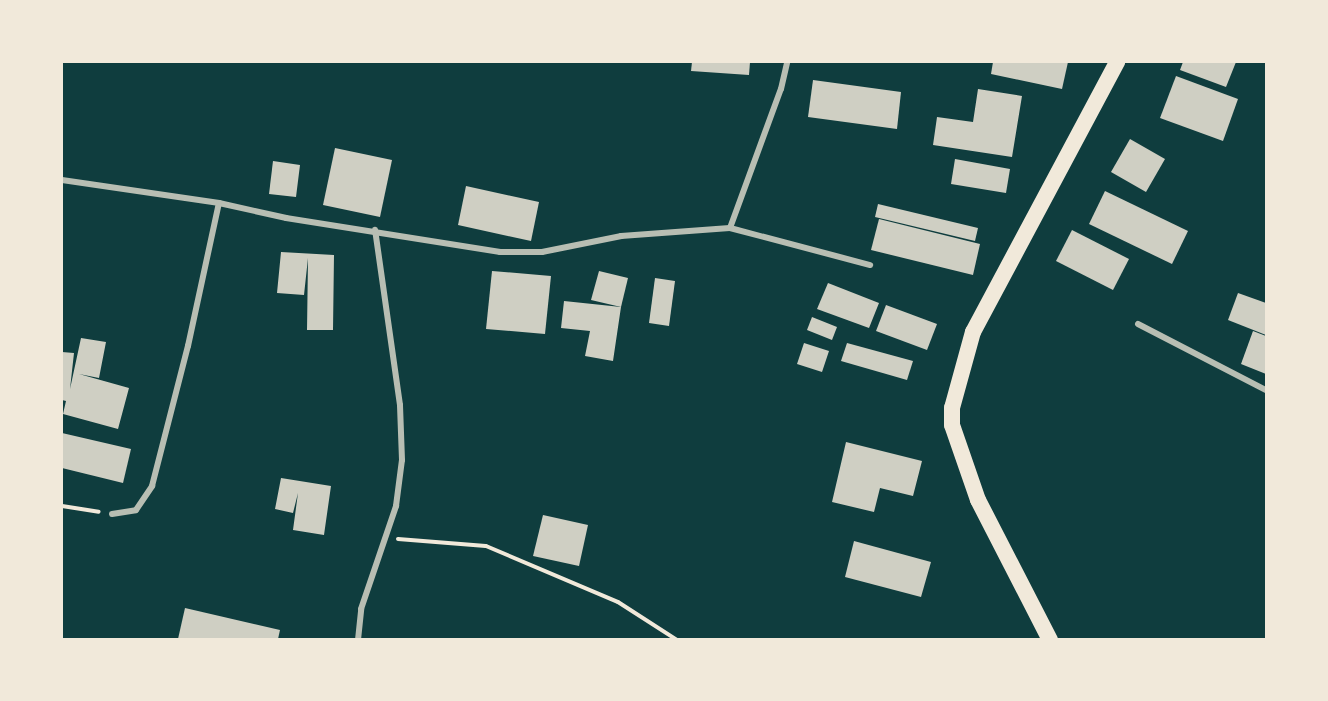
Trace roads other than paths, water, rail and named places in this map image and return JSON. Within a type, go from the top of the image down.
[{"type":"highway","points":[[1050,639],[978,500],[952,424],[952,408],[973,332],[1117,62]]},
{"type":"street","points":[[730,228],[781,88],[787,62]]},
{"type":"street","points":[[62,180],[219,202],[286,218],[375,230],[500,252],[542,252],[621,236],[730,228],[870,265]]},
{"type":"street","points":[[112,514],[136,510],[152,486],[219,202]]},
{"type":"street","points":[[358,639],[361,609],[381,540],[396,506],[402,460],[400,405],[375,230]]},
{"type":"street","points":[[1138,324],[1266,390]]}]
